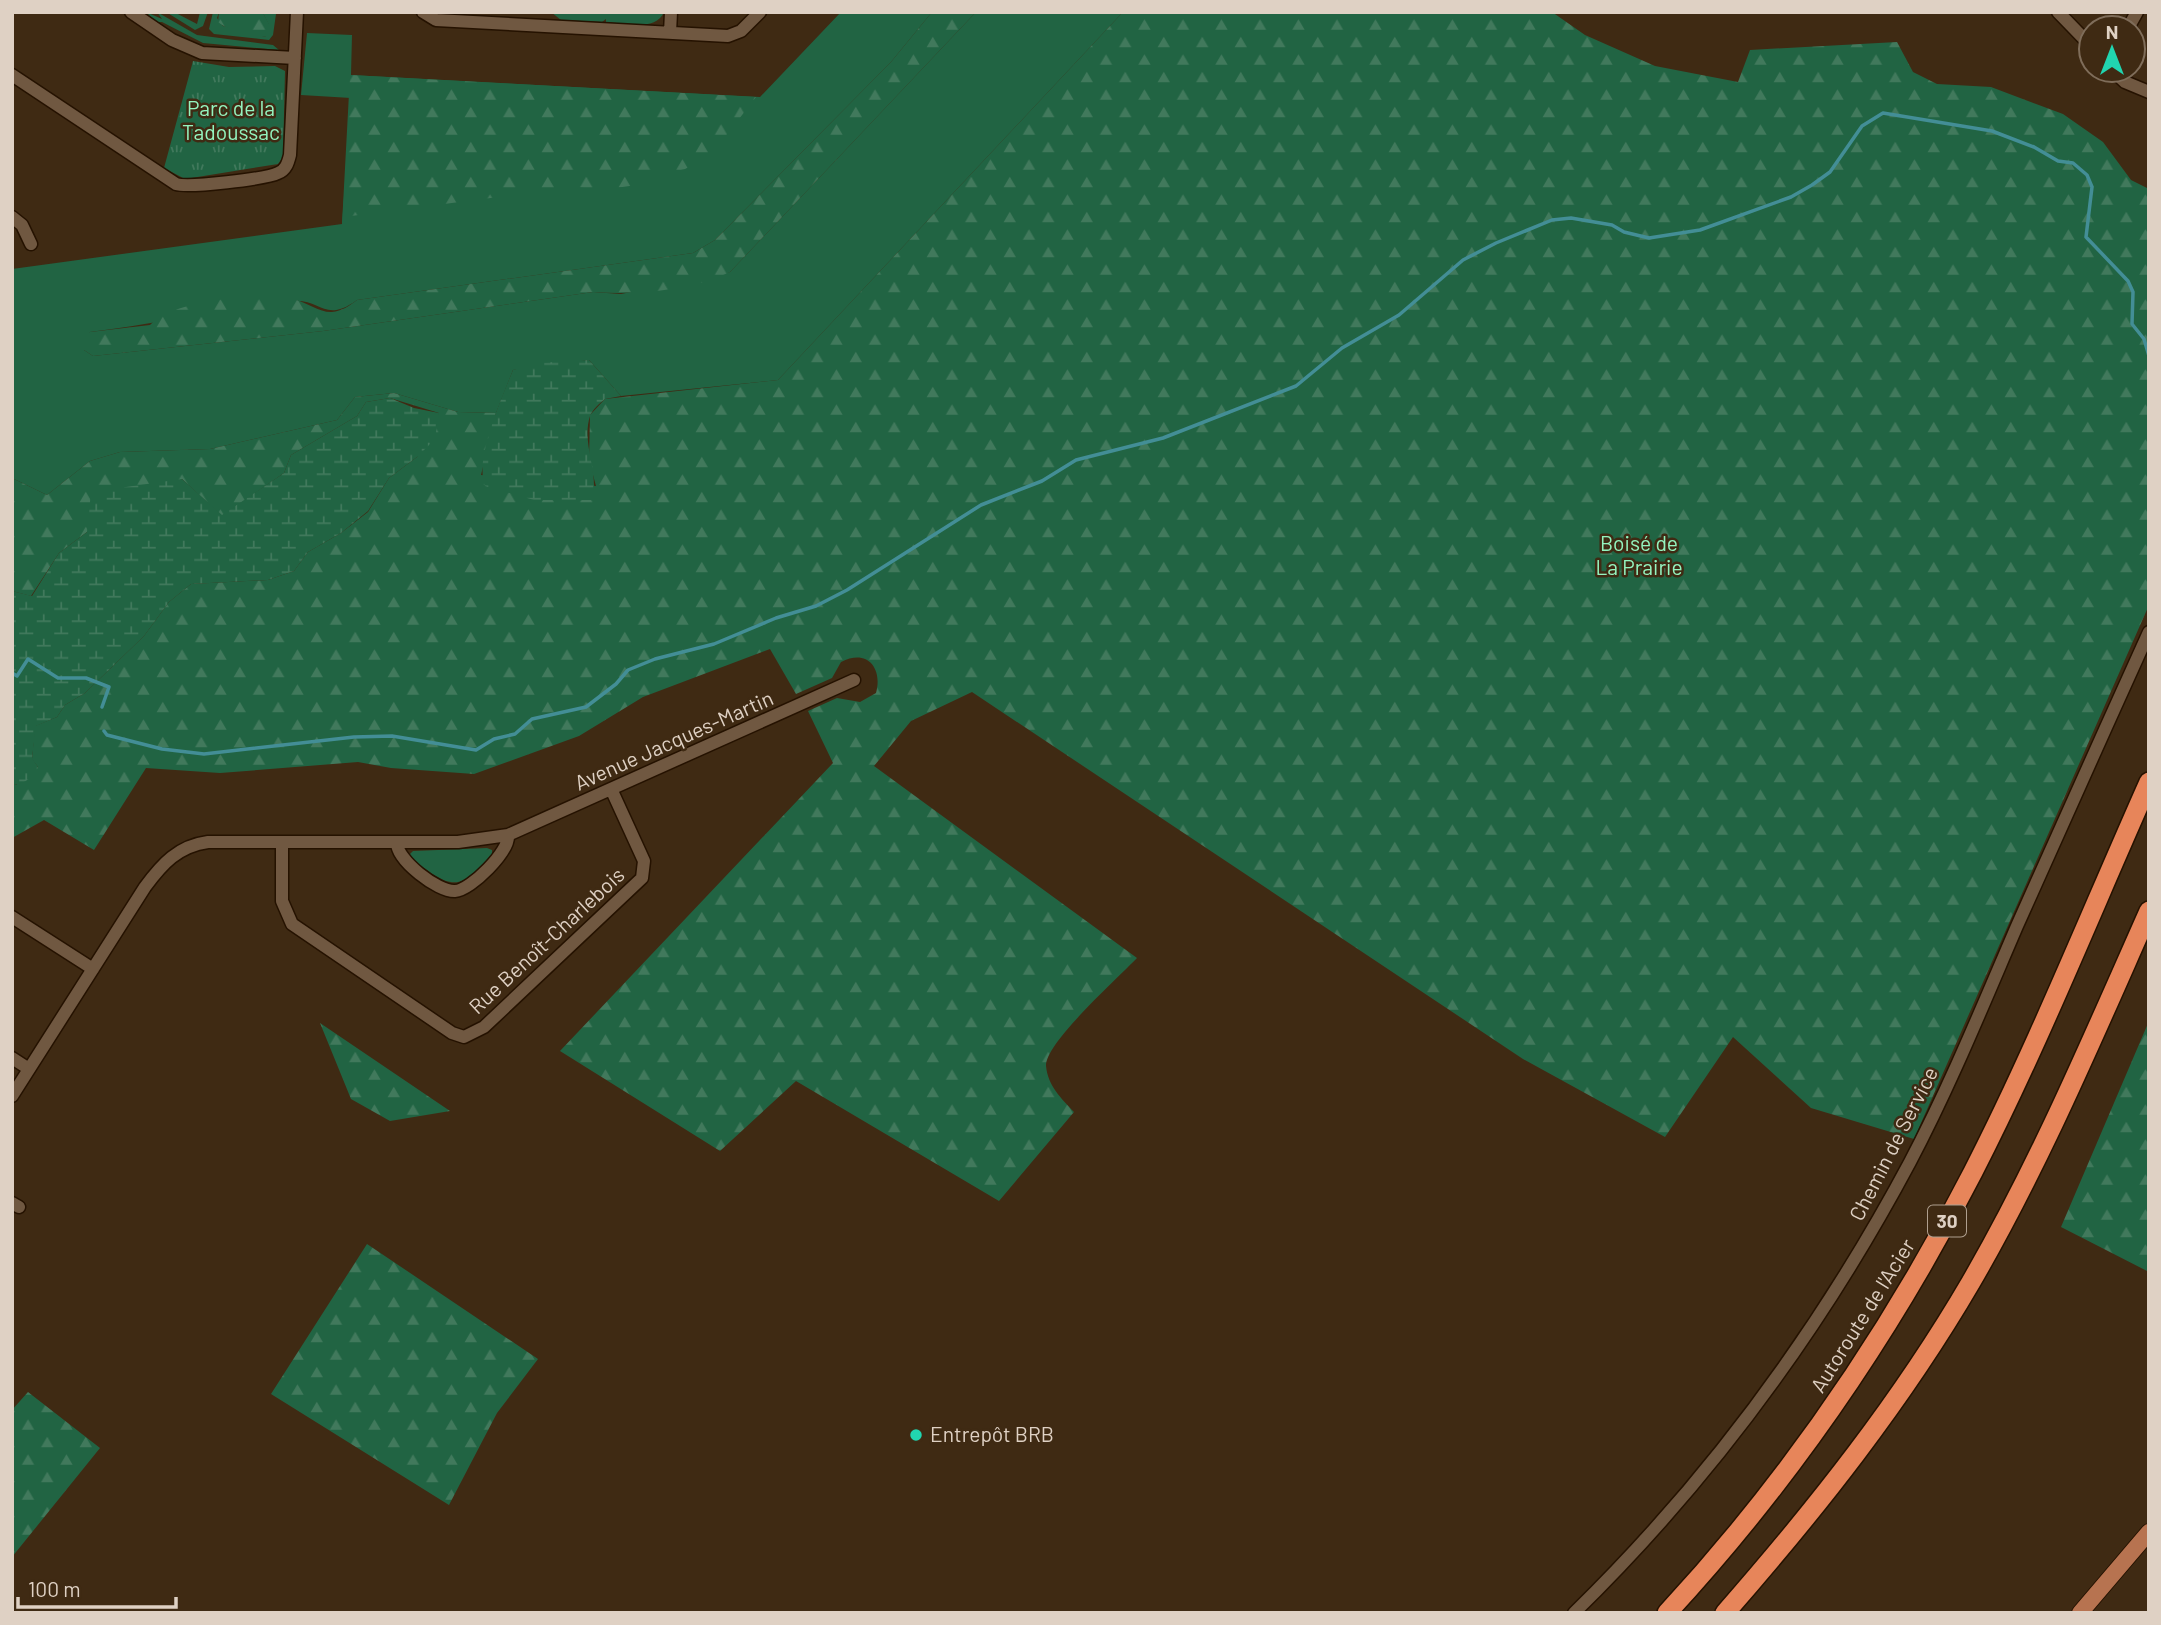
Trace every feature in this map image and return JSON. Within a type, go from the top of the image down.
[{"type":"highway","name":"Autoroute de l'Acier","points":[[1667,1613],[1794,1462],[1862,1366],[1920,1270],[2001,1114],[2149,782]]},
{"type":"highway","name":"30","points":[[1726,1613],[1850,1463],[1953,1312],[2041,1150],[2149,911]]},
{"type":"main road","points":[[2080,1613],[2149,1532]]},
{"type":"street","points":[[131,12],[172,40],[202,53],[295,58]]},
{"type":"street","points":[[12,75],[180,185],[274,175],[286,166],[290,155],[298,12]]},
{"type":"street","points":[[423,12],[436,20],[734,35],[760,12]]},
{"type":"street","points":[[540,26],[541,12]]},
{"type":"street","points":[[670,33],[671,12]]},
{"type":"street","points":[[2058,12],[2077,32]]},
{"type":"street","points":[[2130,84],[2149,92]]},
{"type":"street","points":[[12,217],[22,225],[31,244]]},
{"type":"street","name":"Chemin de Service","points":[[1574,1613],[1655,1529],[1727,1444],[1784,1368],[1875,1224],[1930,1123],[2149,632]]},
{"type":"street","name":"Avenue Jacques-Martin","points":[[12,1097],[145,887],[174,854],[208,842],[471,841],[508,835],[612,791],[855,680]]},
{"type":"street","name":"Rue Benoît-Charlebois","points":[[282,842],[282,901],[292,924],[452,1033],[464,1037],[484,1027],[642,878],[644,861],[612,791]]},
{"type":"street","points":[[397,842],[398,853],[404,862],[443,888],[454,891],[466,887],[499,857],[507,848],[508,835]]},
{"type":"street","points":[[12,917],[93,969]]},
{"type":"street","points":[[12,1058],[29,1069]]},
{"type":"green space","points":[[146,12],[162,19],[157,12],[197,35],[273,45],[279,50],[203,43],[162,22],[156,22]]},
{"type":"green space","points":[[166,12],[174,12],[197,24],[200,12],[208,12],[203,26],[195,30]]},
{"type":"green space","points":[[213,12],[219,12],[217,18],[223,26],[266,37],[269,25],[263,13],[276,14],[273,35],[269,40],[214,34],[209,29]]},
{"type":"green space","points":[[219,12],[263,13],[269,24],[269,34],[267,37],[254,36],[228,28],[218,22]]},
{"type":"green space","points":[[551,12],[664,12],[654,22],[639,25],[606,22],[606,19],[602,22],[561,20]]},
{"type":"green space","points":[[841,12],[932,12],[891,62],[715,240],[693,253],[357,300],[337,310],[292,301],[90,332],[84,350],[93,356],[323,331],[593,292],[621,294],[730,272],[976,12],[1123,12],[778,380],[621,396],[589,360],[513,370],[496,413],[458,412],[394,393],[355,397],[337,420],[210,449],[120,452],[90,461],[47,495],[12,478],[12,269],[342,224],[351,98],[301,95],[307,33],[352,35],[351,75],[760,97]]},
{"type":"green space","points":[[932,12],[976,12],[730,272],[698,284],[663,290],[593,292],[323,331],[93,356],[84,350],[83,340],[90,332],[150,325],[178,309],[219,300],[281,298],[332,312],[357,300],[693,253],[715,240],[891,62]]},
{"type":"green space","name":"Boisé de La Prairie","points":[[1123,12],[1552,12],[1585,35],[1655,66],[1738,82],[1750,50],[1897,42],[1913,72],[1937,84],[1991,87],[2063,114],[2103,142],[2131,180],[2149,189],[2149,605],[1914,1139],[1811,1108],[1733,1037],[1665,1137],[1523,1059],[972,692],[911,721],[874,766],[1137,958],[1069,1027],[1049,1056],[1046,1066],[1049,1080],[1074,1112],[999,1201],[796,1081],[720,1151],[560,1051],[833,763],[808,711],[837,698],[860,702],[876,693],[878,684],[875,669],[871,663],[858,657],[841,662],[832,678],[796,694],[770,649],[643,697],[579,736],[474,774],[391,768],[358,762],[220,773],[146,768],[94,850],[44,820],[12,838],[12,785],[16,785],[38,767],[32,759],[35,726],[57,717],[65,705],[85,693],[144,636],[169,602],[191,584],[268,580],[294,571],[308,552],[341,533],[368,512],[389,478],[417,457],[439,413],[390,398],[366,402],[357,416],[291,455],[284,473],[222,516],[182,479],[87,532],[59,553],[31,596],[12,591],[12,478],[47,495],[90,461],[120,452],[210,449],[337,420],[355,397],[394,393],[458,412],[496,413],[481,475],[596,486],[589,460],[590,415],[605,399],[778,380]]},
{"type":"green space","name":"Parc de la Tadoussac","points":[[193,61],[229,67],[275,66],[285,71],[283,157],[278,164],[185,179],[164,168]]},
{"type":"green space","points":[[350,75],[756,97],[711,155],[651,183],[601,190],[577,187],[351,216],[342,224]]},
{"type":"green space","points":[[589,360],[621,396],[605,399],[590,416],[588,437],[594,480],[592,500],[534,500],[485,486],[483,461],[486,445],[513,370],[538,363]]},
{"type":"green space","points":[[390,398],[414,408],[439,413],[435,439],[389,478],[368,511],[341,533],[308,552],[294,571],[268,580],[191,584],[169,602],[144,636],[85,693],[65,705],[57,717],[36,726],[32,758],[38,767],[28,780],[12,785],[12,591],[32,596],[59,553],[87,532],[91,492],[182,479],[222,515],[284,473],[291,455],[357,416],[366,402]]},
{"type":"green space","points":[[492,850],[492,855],[471,875],[458,882],[442,879],[419,865],[409,855],[413,851]]},
{"type":"green space","points":[[2149,1021],[2149,1272],[2061,1227]]},
{"type":"green space","points":[[320,1023],[450,1111],[390,1121],[351,1099]]},
{"type":"green space","points":[[367,1244],[538,1359],[497,1413],[449,1505],[271,1394]]},
{"type":"green space","points":[[28,1392],[100,1448],[12,1557],[12,1410]]},
{"type":"waterway","points":[[104,731],[107,735],[162,749],[204,754],[354,737],[392,736],[476,750],[494,739],[515,734],[532,719],[586,707],[616,684],[628,670],[655,659],[714,644],[776,618],[816,606],[847,590],[981,505],[1042,481],[1076,460],[1163,438],[1296,386],[1342,348],[1399,315],[1463,260],[1496,243],[1552,220],[1571,218],[1612,225],[1624,232],[1649,238],[1700,230],[1791,197],[1812,185],[1830,172],[1862,126],[1883,113],[1992,131],[2034,147],[2058,161],[2073,163],[2087,175],[2092,187],[2086,237],[2128,281],[2133,292],[2132,324],[2144,339],[2149,356]]},
{"type":"waterway","points":[[12,673],[17,676],[28,659],[58,678],[86,678],[109,687],[102,707]]},
{"type":"place","name":"Entrepôt BRB","points":[[916,1435]]}]
